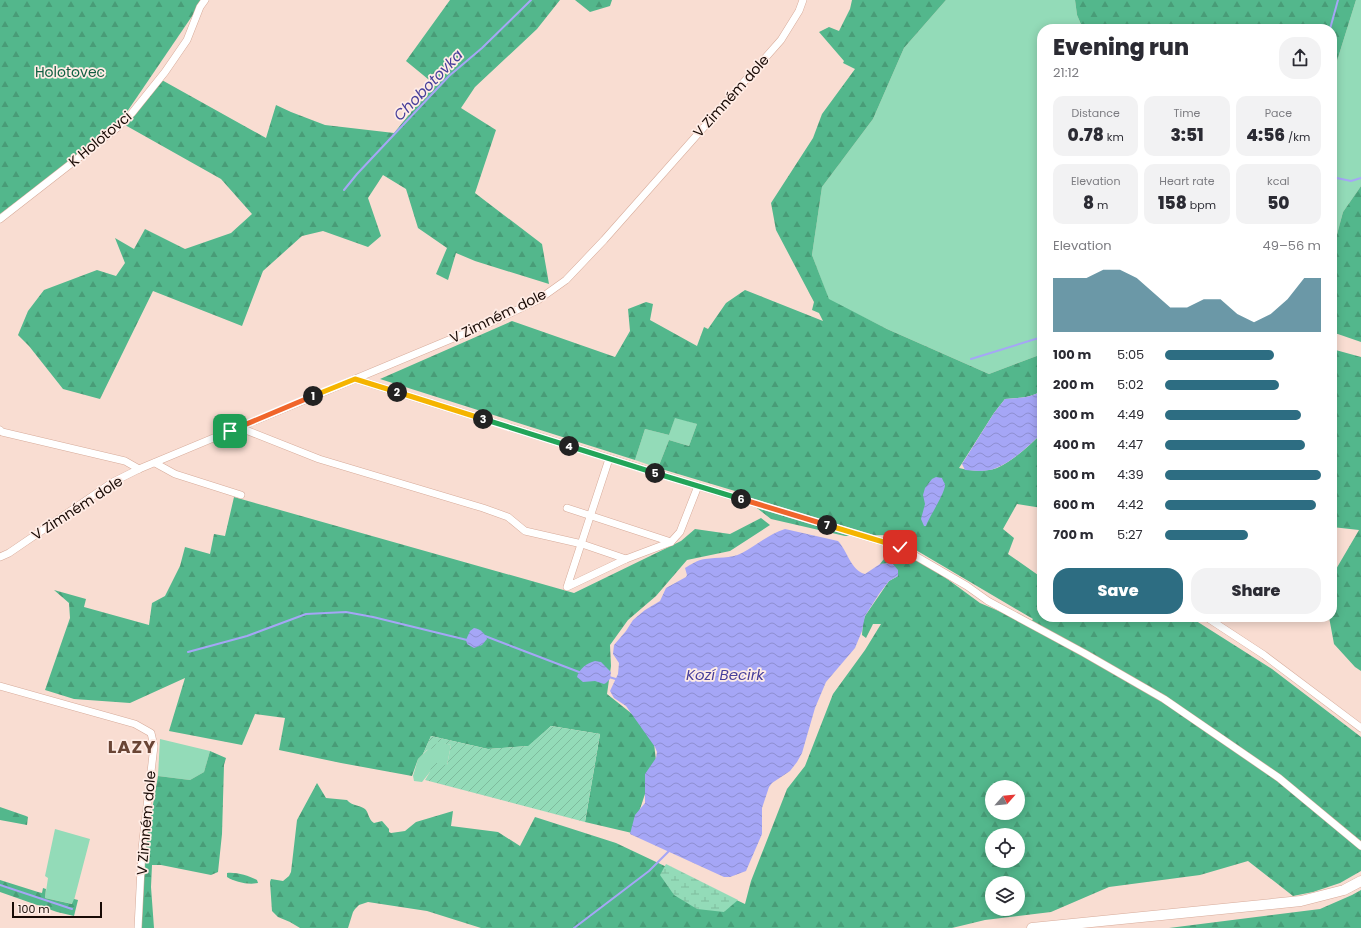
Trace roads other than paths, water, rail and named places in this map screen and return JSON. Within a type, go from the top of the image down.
[{"type":"street","name":"K Holotovci","points":[[0,219],[118,127],[132,113],[165,72],[187,40],[200,6],[205,0]]},
{"type":"street","name":"V Zimném dole","points":[[0,557],[9,553],[113,482],[139,469],[355,379],[538,300],[566,280],[604,240],[781,40],[803,0]]},
{"type":"street","points":[[355,379],[698,486],[900,547],[967,586],[988,601],[1084,653],[1164,699],[1278,778],[1361,846]]},
{"type":"street","points":[[238,427],[319,459],[483,508],[508,517],[524,531],[582,544],[626,560]]},
{"type":"street","points":[[0,430],[2,432],[125,461],[139,469]]},
{"type":"street","points":[[610,458],[567,587],[626,560],[671,542],[680,532],[698,486]]},
{"type":"street","points":[[155,463],[175,474],[240,495]]},
{"type":"street","points":[[567,508],[671,542]]},
{"type":"street","points":[[1214,622],[1264,655],[1361,728]]},
{"type":"street","name":"V Zimném dole","points":[[0,686],[135,724],[151,733],[154,746],[142,849],[138,928]]},
{"type":"street","points":[[1032,928],[1099,925],[1301,901],[1344,890],[1361,881]]},
{"type":"water","points":[[1037,393],[1037,438],[1020,453],[1002,465],[985,471],[965,470],[962,464],[994,413],[1005,399],[1028,396]]},
{"type":"water","points":[[936,477],[942,478],[945,488],[926,526],[924,526],[921,519],[925,504],[923,495],[925,488],[932,479]]},
{"type":"water","name":"Kozí Becirk","points":[[785,529],[838,541],[853,565],[860,572],[865,574],[880,564],[892,563],[898,570],[898,576],[889,581],[879,594],[865,616],[862,631],[855,648],[826,682],[815,708],[802,753],[797,762],[790,771],[772,783],[769,787],[762,808],[762,834],[746,871],[730,877],[724,877],[630,834],[635,815],[645,803],[645,774],[656,758],[657,752],[626,706],[614,698],[610,691],[618,674],[619,663],[613,654],[614,645],[633,620],[645,610],[660,601],[666,588],[686,577],[687,575],[685,568],[695,562],[710,558],[737,555]]},
{"type":"water","points":[[474,628],[482,632],[487,639],[482,645],[474,648],[467,644],[466,640],[470,631]]},
{"type":"water","points":[[595,661],[601,662],[611,672],[610,679],[604,684],[595,681],[583,682],[577,677],[584,667]]},
{"type":"waterway","name":"Chobotovka","points":[[344,190],[357,174],[449,76],[482,48],[531,0]]},
{"type":"waterway","points":[[1331,24],[1338,0]]},
{"type":"waterway","points":[[1337,178],[1351,181],[1361,178]]},
{"type":"waterway","points":[[971,359],[1037,339]]},
{"type":"waterway","points":[[188,652],[247,636],[306,614],[346,612],[373,617],[467,640]]},
{"type":"waterway","points":[[485,636],[579,672]]},
{"type":"waterway","points":[[609,677],[619,680]]},
{"type":"waterway","points":[[574,928],[649,871],[669,851],[669,849]]},
{"type":"waterway","points":[[0,885],[72,909]]},
{"type":"district","name":"LAZY","points":[[132,746]]},
{"type":"park label","name":"Holotovec","points":[[70,72]]}]
